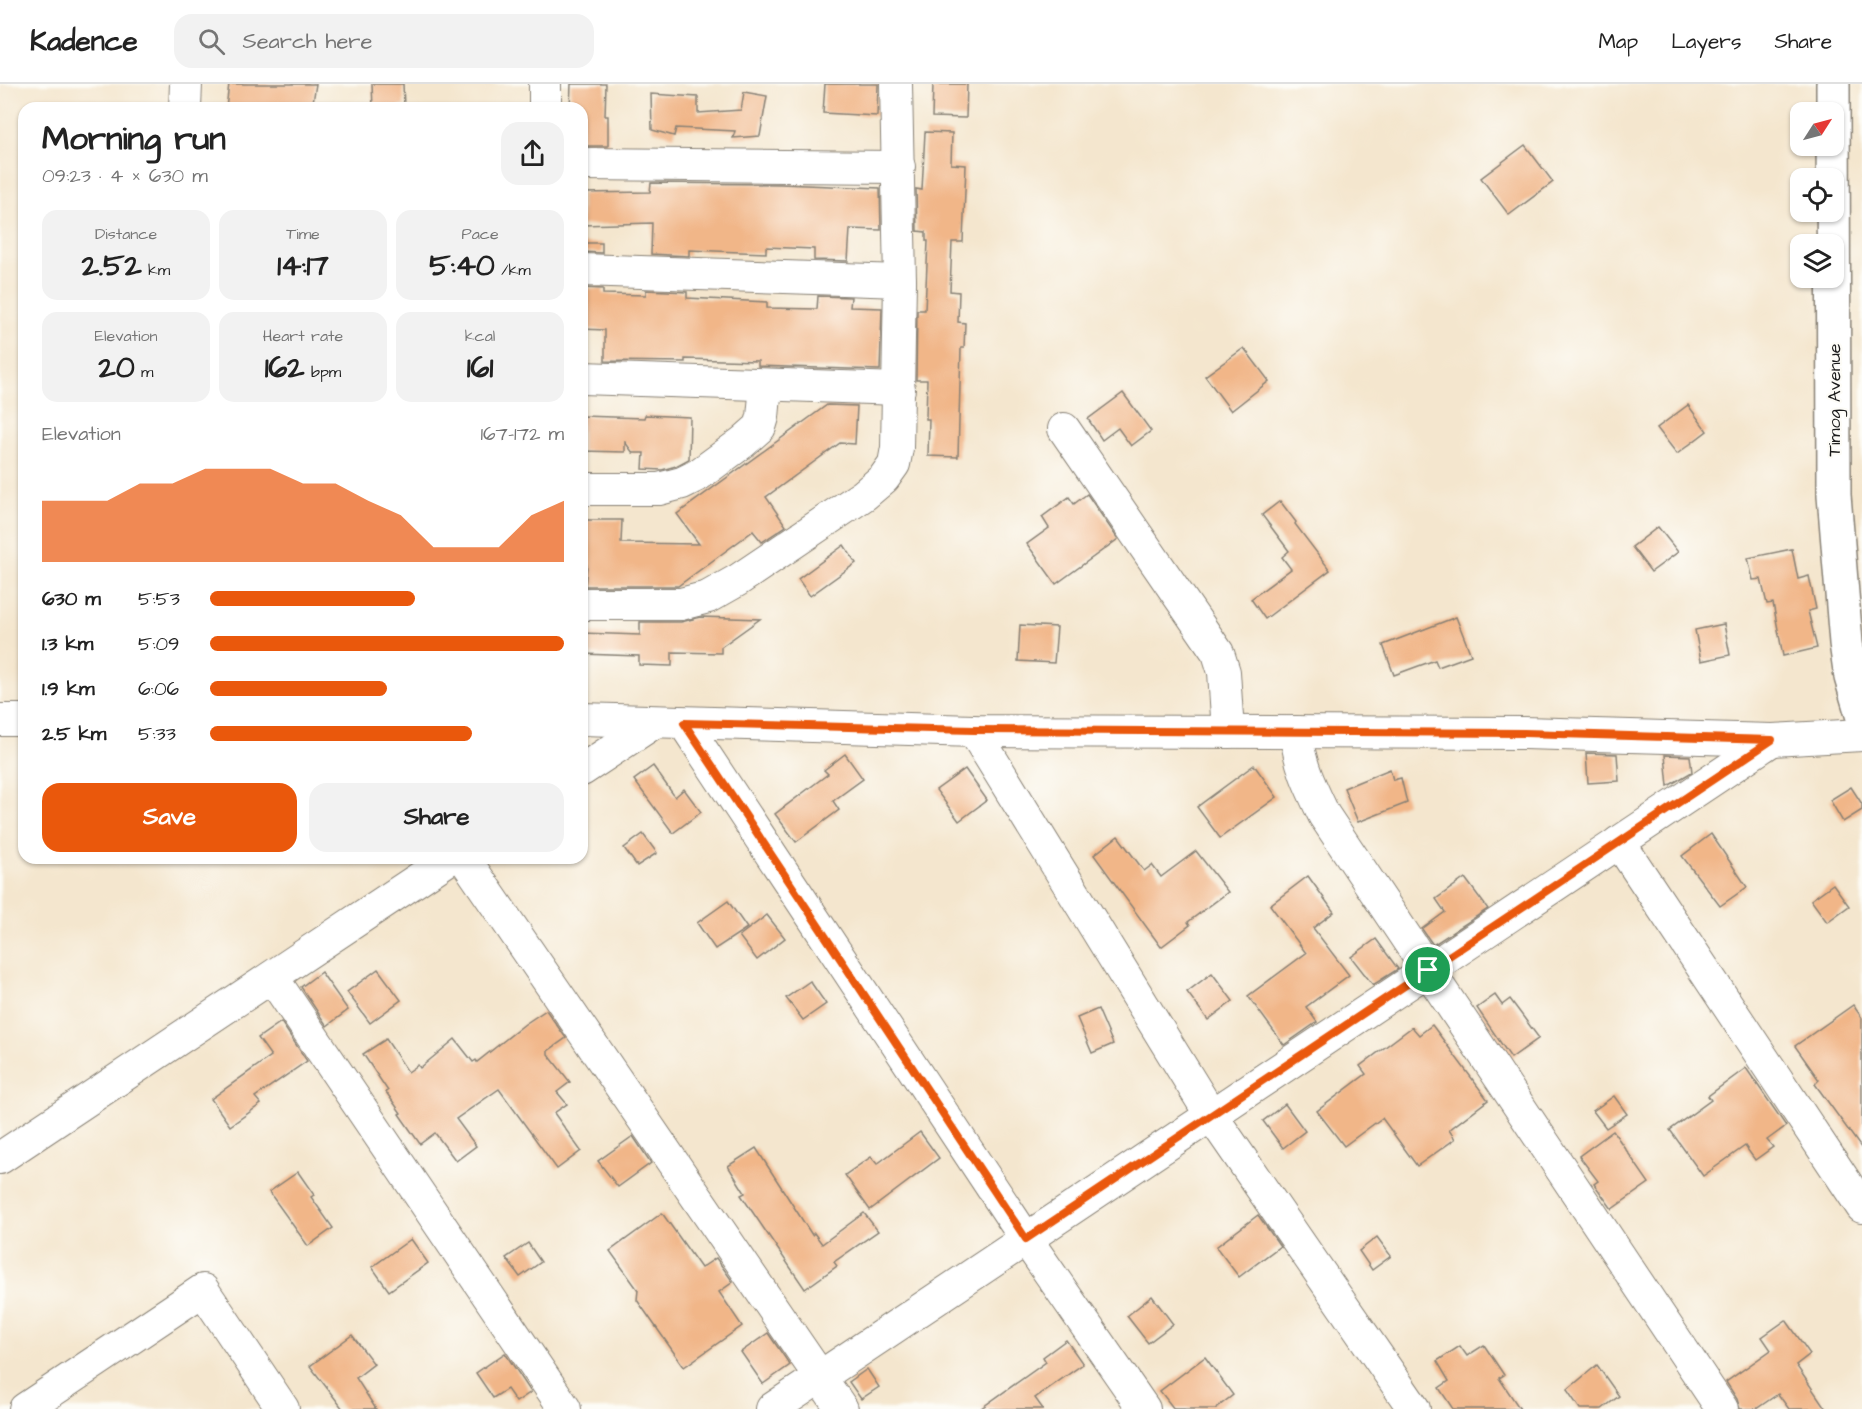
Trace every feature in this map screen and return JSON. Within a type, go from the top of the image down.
[{"type":"main road","name":"Timog Avenue","points":[[1833,84],[1834,495],[1846,643],[1851,677],[1862,714]]},
{"type":"street","points":[[185,102],[186,84]]},
{"type":"street","points":[[545,84],[545,102]]},
{"type":"street","points":[[588,604],[681,604],[708,597],[738,580],[864,495],[884,478],[894,464],[897,448],[900,281],[896,84]]},
{"type":"street","points":[[588,164],[899,167]]},
{"type":"street","points":[[588,270],[900,281]]},
{"type":"street","points":[[588,378],[898,389]]},
{"type":"street","points":[[588,489],[659,489],[682,483],[698,475],[743,442],[760,426],[766,385]]},
{"type":"street","points":[[1064,429],[1218,653],[1225,685],[1228,732]]},
{"type":"street","points":[[588,719],[653,723],[974,730],[1524,733],[1772,740],[1862,735]]},
{"type":"street","points":[[0,720],[18,720]]},
{"type":"street","points":[[588,766],[653,723]]},
{"type":"street","points":[[684,723],[1026,1239],[1144,1409]]},
{"type":"street","points":[[974,730],[1211,1115],[1414,1409]]},
{"type":"street","points":[[1296,732],[1299,755],[1308,783],[1324,815],[1722,1409]]},
{"type":"street","points":[[772,1409],[1772,740]]},
{"type":"street","points":[[1619,842],[1862,1207]]},
{"type":"street","points":[[0,1158],[441,864]]},
{"type":"street","points":[[468,864],[842,1409]]},
{"type":"street","points":[[272,976],[565,1409]]},
{"type":"street","points":[[25,1409],[203,1290],[283,1409]]},
{"type":"building","points":[[229,84],[316,84],[313,102],[227,102]]},
{"type":"building","points":[[372,84],[403,84],[404,102],[373,102]]},
{"type":"building","points":[[571,84],[606,84],[605,116],[608,116],[608,146],[588,146],[588,102],[570,102]]},
{"type":"building","points":[[825,84],[878,84],[877,116],[823,113]]},
{"type":"building","points":[[933,84],[967,84],[966,118],[932,117]]},
{"type":"building","points":[[744,92],[767,96],[760,136],[733,138],[735,131],[676,128],[674,136],[652,130],[651,94],[698,97],[698,113],[741,110]]},
{"type":"building","points":[[925,132],[952,133],[951,164],[966,165],[963,242],[952,242],[950,291],[959,292],[958,322],[965,323],[964,348],[961,348],[958,457],[928,456],[927,380],[916,380],[917,310],[925,310],[928,241],[926,241],[926,232],[917,231],[916,189],[922,190]]},
{"type":"building","points":[[1525,145],[1553,182],[1509,215],[1481,178]]},
{"type":"building","points":[[651,183],[780,184],[880,188],[881,230],[850,229],[848,261],[814,260],[814,249],[766,247],[766,253],[689,250],[689,256],[651,254],[652,223],[588,225],[588,193],[650,192]]},
{"type":"building","points":[[588,243],[602,243],[602,253],[588,252]]},
{"type":"building","points":[[588,288],[603,289],[603,294],[646,295],[646,290],[687,292],[687,298],[767,302],[767,308],[817,309],[818,296],[851,297],[850,307],[882,308],[880,370],[758,366],[758,361],[685,359],[685,362],[605,361],[605,330],[588,329]]},
{"type":"building","points":[[1244,348],[1269,381],[1231,411],[1205,376]]},
{"type":"building","points":[[1123,393],[1151,431],[1131,446],[1118,428],[1102,440],[1088,419]]},
{"type":"building","points":[[827,405],[857,406],[855,444],[840,443],[766,497],[786,526],[762,542],[753,531],[678,586],[588,586],[588,520],[622,520],[621,543],[699,544],[677,514]]},
{"type":"building","points":[[1688,405],[1707,431],[1677,454],[1657,428]]},
{"type":"building","points":[[645,415],[690,417],[689,459],[662,470],[643,469],[644,453],[633,453],[625,442],[625,452],[588,451],[588,416],[644,418]]},
{"type":"building","points":[[1087,494],[1118,539],[1056,584],[1027,544],[1049,528],[1042,517],[1069,497],[1074,504]]},
{"type":"building","points":[[1280,501],[1330,570],[1265,619],[1251,599],[1291,569],[1282,557],[1289,551],[1262,515]]},
{"type":"building","points":[[1658,527],[1678,552],[1651,572],[1632,547]]},
{"type":"building","points":[[844,545],[856,563],[810,596],[798,579]]},
{"type":"building","points":[[1792,549],[1798,579],[1809,576],[1816,609],[1808,611],[1817,648],[1783,656],[1773,603],[1767,604],[1761,579],[1753,580],[1748,558]]},
{"type":"building","points":[[701,617],[760,619],[721,647],[721,653],[672,652],[672,666],[639,665],[639,656],[588,654],[588,633],[640,635],[640,622],[681,622]]},
{"type":"building","points":[[1456,617],[1471,655],[1438,667],[1435,660],[1394,675],[1383,645]]},
{"type":"building","points":[[1724,624],[1730,655],[1701,661],[1695,630]]},
{"type":"building","points":[[1020,625],[1057,627],[1054,663],[1018,661]]},
{"type":"building","points":[[1586,753],[1617,754],[1619,781],[1588,783]]},
{"type":"building","points":[[845,754],[863,779],[833,801],[839,810],[796,842],[775,814],[828,774],[824,770]]},
{"type":"building","points":[[1665,755],[1690,756],[1692,772],[1668,786]]},
{"type":"building","points":[[1254,765],[1277,797],[1220,838],[1197,807]]},
{"type":"building","points":[[653,766],[675,797],[684,789],[701,812],[673,833],[634,780]]},
{"type":"building","points":[[965,769],[987,800],[959,821],[936,790]]},
{"type":"building","points":[[1390,769],[1393,780],[1401,778],[1407,803],[1358,822],[1344,788]]},
{"type":"building","points":[[1851,787],[1862,804],[1862,810],[1843,822],[1830,800]]},
{"type":"building","points":[[643,834],[657,853],[637,866],[624,848]]},
{"type":"building","points":[[1711,834],[1747,887],[1720,906],[1682,856]]},
{"type":"building","points":[[1118,836],[1144,871],[1152,865],[1161,877],[1196,851],[1228,892],[1188,922],[1190,925],[1161,947],[1094,855]]},
{"type":"building","points":[[1308,876],[1334,912],[1313,928],[1349,975],[1306,1007],[1317,1022],[1284,1045],[1248,996],[1306,953],[1270,905]]},
{"type":"building","points":[[1465,878],[1488,909],[1433,945],[1422,929],[1445,912],[1436,899]]},
{"type":"building","points":[[1833,884],[1849,906],[1827,922],[1811,900]]},
{"type":"building","points":[[728,901],[747,928],[715,949],[697,923]]},
{"type":"building","points":[[767,915],[785,938],[757,960],[739,936]]},
{"type":"building","points":[[1376,939],[1398,969],[1373,985],[1351,957]]},
{"type":"building","points":[[378,969],[401,1000],[370,1023],[347,992]]},
{"type":"building","points":[[321,972],[348,1010],[327,1026],[301,987]]},
{"type":"building","points":[[1212,973],[1233,1001],[1208,1020],[1187,992]]},
{"type":"building","points":[[810,981],[826,1004],[803,1020],[786,998]]},
{"type":"building","points":[[1495,995],[1502,1005],[1510,999],[1539,1038],[1511,1058],[1477,1008]]},
{"type":"building","points":[[1853,1005],[1862,1018],[1862,1149],[1815,1084],[1819,1080],[1795,1046]]},
{"type":"building","points":[[1098,1009],[1113,1044],[1092,1053],[1077,1018]]},
{"type":"building","points":[[546,1010],[566,1038],[548,1051],[548,1054],[570,1082],[557,1092],[567,1104],[554,1113],[581,1151],[557,1169],[499,1089],[456,1119],[476,1146],[456,1161],[435,1133],[420,1144],[363,1054],[386,1039],[408,1072],[418,1065],[420,1068],[455,1039],[473,1062],[476,1060],[477,1062]]},
{"type":"building","points":[[281,1022],[307,1061],[255,1097],[261,1104],[230,1126],[211,1099],[271,1056],[258,1038]]},
{"type":"building","points":[[1432,1025],[1488,1100],[1449,1130],[1455,1139],[1417,1166],[1382,1118],[1344,1146],[1317,1111],[1366,1074],[1360,1066],[1412,1027],[1419,1035]]},
{"type":"building","points":[[1746,1068],[1786,1126],[1767,1140],[1773,1147],[1755,1160],[1745,1146],[1703,1176],[1670,1130],[1711,1100],[1708,1096]]},
{"type":"building","points":[[1614,1096],[1627,1114],[1606,1128],[1593,1111]]},
{"type":"building","points":[[1285,1104],[1305,1131],[1283,1148],[1263,1121]]},
{"type":"building","points":[[1613,1131],[1649,1183],[1612,1209],[1594,1184],[1598,1181],[1579,1156]]},
{"type":"building","points":[[920,1132],[939,1158],[870,1210],[845,1175],[871,1157],[877,1164]]},
{"type":"building","points":[[633,1136],[651,1163],[618,1187],[598,1161]]},
{"type":"building","points":[[756,1148],[812,1235],[814,1233],[822,1244],[864,1213],[878,1231],[834,1262],[837,1266],[805,1289],[741,1195],[745,1193],[728,1166]]},
{"type":"building","points":[[298,1172],[314,1195],[311,1197],[333,1228],[308,1246],[269,1192]]},
{"type":"building","points":[[662,1213],[701,1268],[716,1258],[733,1282],[719,1292],[742,1326],[684,1367],[637,1300],[638,1290],[610,1251]]},
{"type":"building","points":[[1258,1215],[1280,1246],[1239,1277],[1216,1247]]},
{"type":"building","points":[[1377,1237],[1391,1256],[1372,1270],[1359,1251]]},
{"type":"building","points":[[411,1239],[428,1263],[389,1291],[372,1267]]},
{"type":"building","points":[[528,1243],[541,1262],[520,1277],[506,1258]]},
{"type":"building","points":[[1152,1296],[1173,1324],[1148,1343],[1127,1316]]},
{"type":"building","points":[[1786,1320],[1810,1354],[1796,1365],[1826,1409],[1789,1409],[1778,1394],[1756,1409],[1740,1409],[1737,1399],[1726,1382],[1771,1350],[1762,1337]]},
{"type":"building","points":[[768,1333],[790,1365],[763,1384],[741,1352]]},
{"type":"building","points":[[352,1335],[374,1364],[356,1378],[376,1409],[343,1409],[310,1366]]},
{"type":"building","points":[[1066,1340],[1083,1364],[1035,1398],[1043,1409],[980,1409],[1046,1362],[1043,1357]]},
{"type":"building","points":[[1484,1345],[1504,1375],[1499,1378],[1520,1409],[1453,1409],[1439,1388],[1449,1381],[1437,1361],[1460,1346],[1467,1356]]},
{"type":"building","points":[[505,1353],[531,1392],[516,1402],[507,1389],[493,1398],[476,1373]]},
{"type":"building","points":[[1205,1357],[1233,1395],[1215,1409],[1174,1409],[1160,1391]]},
{"type":"building","points":[[1597,1365],[1619,1396],[1602,1409],[1580,1409],[1567,1390]]},
{"type":"building","points":[[867,1369],[879,1387],[861,1399],[849,1382]]},
{"type":"route","points":[[684,723],[974,730],[1524,733],[1772,740],[1428,970],[1026,1239],[684,723]]}]
